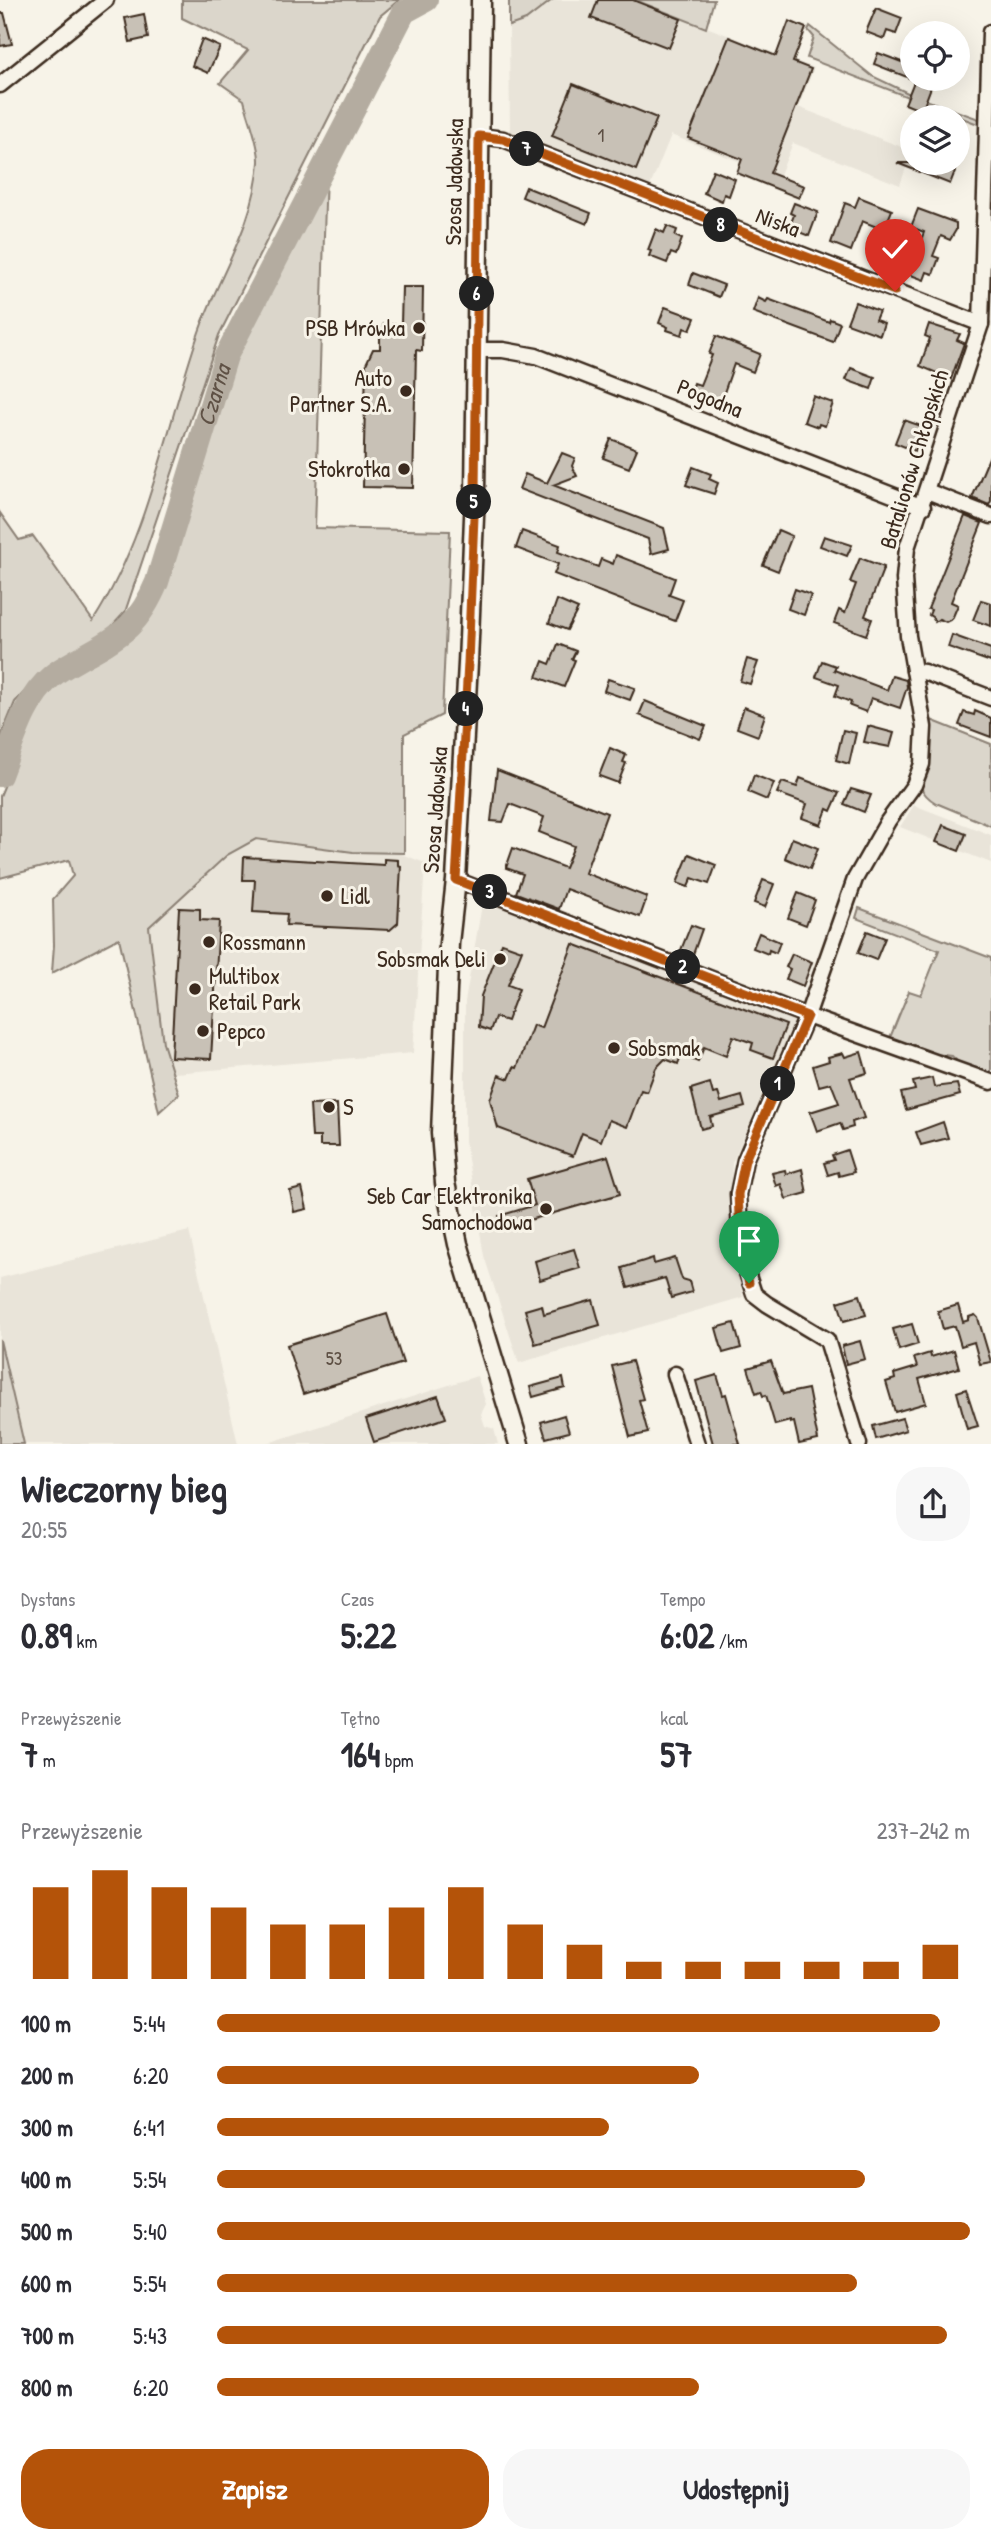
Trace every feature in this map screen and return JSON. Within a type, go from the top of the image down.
[{"type":"main road","name":"Szosa Jadowska","points":[[481,7],[475,492],[456,880],[449,943],[440,1109],[442,1160],[451,1213],[519,1444]]},
{"type":"street","points":[[0,85],[106,0]]},
{"type":"street","name":"Batalionów Chłopskich","points":[[859,1444],[827,1340],[754,1294],[741,1254],[738,1194],[745,1160],[807,1016],[855,879],[919,774],[924,727],[908,636],[904,579],[907,548],[923,507],[981,324],[990,32]]},
{"type":"street","name":"Niska","points":[[479,136],[503,139],[981,324]]},
{"type":"street","name":"Pogodna","points":[[476,350],[503,350],[536,356],[923,507]]},
{"type":"street","points":[[927,491],[991,516]]},
{"type":"street","points":[[914,671],[924,672],[991,698]]},
{"type":"street","points":[[456,880],[807,1016],[991,1082]]},
{"type":"street","points":[[675,1374],[697,1444]]},
{"type":"shaded area","points":[[182,0],[399,0],[380,16],[219,335],[125,612],[102,637],[36,679],[15,702],[0,739],[0,513],[19,540],[33,536],[93,621],[113,587],[143,516],[199,332],[235,250],[256,186],[259,155],[244,100],[220,83],[248,50],[182,18]]},
{"type":"shaded area","points":[[509,0],[552,0],[526,20],[509,26]]},
{"type":"shaded area","points":[[552,0],[635,0],[814,68],[798,107],[900,146],[900,175],[904,175],[900,185],[793,143],[779,177],[671,135],[649,189],[510,134],[509,26],[526,20]]},
{"type":"shaded area","points":[[635,0],[714,0],[706,28]]},
{"type":"shaded area","points":[[810,26],[872,76],[900,91],[940,105],[929,105],[807,58],[814,37],[808,30]]},
{"type":"shaded area","points":[[970,116],[979,119],[983,126],[970,121]]},
{"type":"shaded area","points":[[326,171],[315,528],[450,531],[442,715],[404,734],[404,853],[353,852],[256,839],[227,855],[149,927],[163,1043],[179,1094],[159,1112],[119,938],[52,973],[53,899],[73,876],[69,860],[0,878],[0,796],[38,705],[54,685],[111,653],[132,635],[151,612],[164,585],[233,359]]},
{"type":"shaded area","points":[[931,720],[991,744],[991,826],[936,803],[921,787],[929,767]]},
{"type":"shaded area","points":[[914,805],[991,835],[991,863],[900,827]]},
{"type":"shaded area","points":[[286,810],[425,863],[413,1053],[163,1074],[130,932]]},
{"type":"shaded area","points":[[483,899],[798,1015],[732,1163],[729,1233],[743,1297],[519,1363],[484,1256],[465,1141],[465,1002]]},
{"type":"shaded area","points":[[859,908],[991,958],[991,1079],[959,1063],[952,1056],[935,1054],[889,1040],[909,991],[921,995],[939,950],[856,918]]},
{"type":"shaded area","points":[[189,1231],[238,1444],[0,1444],[0,1278]]},
{"type":"shaded area","points":[[0,1340],[24,1444],[0,1444]]},
{"type":"shaded area","points":[[477,1376],[486,1404],[481,1414],[485,1426],[494,1429],[498,1444],[265,1444]]},
{"type":"building","points":[[598,0],[633,0],[681,19],[669,48],[591,18]]},
{"type":"building","points":[[876,8],[902,18],[896,34],[887,31],[884,39],[866,32]]},
{"type":"building","points":[[0,13],[4,13],[12,44],[0,46]]},
{"type":"building","points":[[144,14],[148,38],[130,42],[125,18]]},
{"type":"building","points":[[789,21],[806,28],[793,62],[811,69],[770,173],[804,186],[799,198],[737,173],[742,159],[688,138],[729,37],[776,56]]},
{"type":"building","points":[[202,39],[220,47],[208,73],[192,66]]},
{"type":"building","points":[[878,53],[900,61],[900,74],[874,64]]},
{"type":"building","points":[[573,84],[657,118],[636,170],[552,136]]},
{"type":"building","points":[[910,91],[930,91],[924,105],[905,104]]},
{"type":"building","points":[[713,170],[735,179],[729,196],[724,194],[722,201],[704,193]]},
{"type":"building","points":[[927,175],[953,175],[950,184]]},
{"type":"building","points":[[526,187],[591,213],[587,224],[522,197]]},
{"type":"building","points":[[859,197],[892,210],[884,230],[862,221],[851,251],[831,243],[845,203],[855,207]]},
{"type":"building","points":[[794,203],[818,212],[809,236],[789,228],[794,215],[790,213]]},
{"type":"building","points":[[918,209],[956,223],[956,230],[950,240],[941,236],[933,256],[939,258],[933,274],[927,272],[924,280],[908,274],[924,232],[911,227]]},
{"type":"building","points":[[667,226],[677,230],[675,236],[682,239],[676,255],[671,253],[667,263],[649,256],[651,251],[648,250],[656,229],[664,233]]},
{"type":"building","points":[[693,273],[724,285],[719,297],[689,285]]},
{"type":"building","points":[[402,287],[423,287],[422,351],[416,350],[413,488],[363,487],[366,364],[373,349],[380,349],[380,331],[384,324],[401,324]]},
{"type":"building","points":[[758,298],[766,302],[768,299],[829,322],[830,319],[840,323],[833,342],[753,312]]},
{"type":"building","points":[[855,302],[879,311],[875,320],[884,323],[880,335],[847,323]]},
{"type":"building","points":[[665,307],[695,318],[690,330],[684,328],[682,335],[667,330],[668,327],[659,323]]},
{"type":"building","points":[[929,324],[960,334],[957,340],[964,343],[951,379],[920,366],[930,338],[925,336]]},
{"type":"building","points":[[716,336],[760,354],[753,372],[734,364],[720,404],[690,395],[694,383],[700,385]]},
{"type":"building","points":[[851,368],[875,377],[871,389],[846,380]]},
{"type":"building","points":[[813,396],[833,403],[825,426],[819,424],[818,427],[804,422]]},
{"type":"building","points":[[904,420],[924,427],[915,451],[895,443]]},
{"type":"building","points":[[611,439],[637,449],[629,468],[603,458]]},
{"type":"building","points":[[562,453],[575,458],[572,466],[577,476],[553,485],[664,528],[669,549],[651,554],[648,539],[519,489],[525,474],[547,483]]},
{"type":"building","points":[[991,453],[991,501],[989,505],[972,498]]},
{"type":"building","points":[[693,467],[711,474],[709,479],[718,483],[714,494],[686,485]]},
{"type":"building","points":[[965,516],[982,523],[951,602],[958,605],[952,619],[946,622],[939,619],[935,622],[929,615],[931,610],[928,609]]},
{"type":"building","points":[[778,530],[792,536],[778,571],[763,565]]},
{"type":"building","points":[[522,531],[560,545],[558,552],[598,567],[601,559],[613,564],[616,555],[675,578],[669,595],[683,600],[675,621],[554,574],[558,564],[516,548]]},
{"type":"building","points":[[824,536],[852,545],[847,556],[820,546]]},
{"type":"building","points":[[860,558],[884,567],[865,616],[872,619],[866,635],[834,623],[839,610],[845,613],[856,584],[850,582]]},
{"type":"building","points":[[795,589],[811,595],[804,615],[788,609]]},
{"type":"building","points":[[557,600],[578,609],[567,630],[549,623]]},
{"type":"building","points":[[981,600],[991,603],[991,626],[973,620]]},
{"type":"building","points":[[952,635],[991,649],[991,662],[948,647]]},
{"type":"building","points":[[558,644],[576,651],[564,687],[537,677],[543,661],[550,664]]},
{"type":"building","points":[[747,659],[758,662],[750,684],[740,681]]},
{"type":"building","points":[[822,661],[836,666],[834,670],[887,690],[892,676],[906,680],[907,687],[900,708],[871,698],[866,712],[850,706],[851,702],[835,696],[839,685],[816,677]]},
{"type":"building","points":[[608,679],[635,688],[630,700],[604,691]]},
{"type":"building","points":[[645,701],[706,726],[700,739],[639,715]]},
{"type":"building","points":[[744,707],[765,715],[758,736],[737,728]]},
{"type":"building","points":[[975,711],[991,718],[991,737],[959,725],[964,712],[974,715]]},
{"type":"building","points":[[868,726],[894,733],[890,747],[864,742]]},
{"type":"building","points":[[843,730],[856,733],[849,764],[836,760]]},
{"type":"building","points":[[610,748],[626,755],[623,762],[626,763],[618,783],[599,776]]},
{"type":"building","points":[[497,770],[607,813],[585,873],[647,897],[640,917],[566,889],[559,909],[516,893],[523,874],[506,868],[513,848],[565,868],[574,846],[539,832],[544,817],[510,804],[503,822],[491,821]]},
{"type":"building","points":[[754,775],[774,783],[767,800],[748,792]]},
{"type":"building","points":[[800,778],[839,793],[831,811],[827,809],[821,825],[802,818],[807,804],[777,793],[782,782],[797,787]]},
{"type":"building","points":[[851,789],[871,795],[864,812],[844,804]]},
{"type":"building","points":[[943,825],[966,834],[959,851],[936,842]]},
{"type":"building","points":[[792,838],[818,848],[810,869],[785,858]]},
{"type":"building","points":[[689,854],[716,865],[709,884],[692,878],[688,887],[677,883]]},
{"type":"building","name":"Lidl","points":[[244,857],[384,865],[384,859],[398,860],[398,865],[401,866],[398,923],[390,930],[286,925],[287,914],[253,912],[255,880],[243,880]]},
{"type":"building","points":[[763,880],[774,884],[765,907],[754,903]]},
{"type":"building","points":[[798,893],[815,900],[806,925],[788,918]]},
{"type":"building","name":"Multibox Retail Park","points":[[179,908],[200,909],[200,920],[219,921],[211,1059],[171,1057]]},
{"type":"building","points":[[691,925],[702,929],[691,960],[679,955]]},
{"type":"building","points":[[867,931],[885,938],[876,960],[858,953]]},
{"type":"building","points":[[759,933],[780,942],[776,953],[769,950],[768,954],[753,948]]},
{"type":"building","points":[[502,943],[522,950],[508,985],[519,989],[507,1021],[495,1017],[490,1031],[479,1027],[481,996]]},
{"type":"building","name":"Sobsmak","points":[[573,944],[786,1025],[773,1058],[751,1050],[753,1043],[733,1036],[726,1056],[704,1047],[698,1062],[681,1055],[678,1064],[665,1059],[656,1068],[647,1092],[641,1090],[627,1127],[609,1120],[601,1141],[582,1133],[573,1156],[498,1128],[490,1100],[499,1075],[509,1079],[514,1067],[517,1068],[533,1025],[541,1028]]},
{"type":"building","points":[[792,954],[812,962],[803,986],[786,979],[790,969],[786,967]]},
{"type":"building","points":[[861,1052],[867,1073],[850,1078],[864,1118],[852,1122],[853,1127],[843,1130],[840,1123],[817,1131],[810,1112],[839,1103],[831,1083],[819,1086],[813,1066],[829,1061],[828,1057],[843,1053],[845,1057]]},
{"type":"building","points":[[932,1078],[934,1087],[957,1084],[960,1095],[906,1110],[901,1093],[915,1090],[913,1082]]},
{"type":"building","points":[[710,1083],[713,1094],[718,1093],[721,1102],[742,1096],[745,1107],[710,1117],[712,1126],[701,1129],[691,1089]]},
{"type":"building","points":[[337,1104],[339,1146],[320,1146],[320,1137],[312,1137],[310,1105]]},
{"type":"building","points":[[943,1122],[948,1138],[921,1145],[916,1132]]},
{"type":"building","points":[[847,1150],[854,1172],[839,1176],[838,1172],[828,1175],[824,1163],[834,1160],[832,1155]]},
{"type":"building","points":[[608,1156],[620,1194],[502,1228],[499,1216],[535,1205],[527,1179]]},
{"type":"building","points":[[802,1169],[807,1193],[786,1199],[781,1184],[776,1186],[772,1173],[785,1170],[786,1174]]},
{"type":"building","points":[[302,1188],[307,1209],[294,1212],[290,1191]]},
{"type":"building","points":[[574,1249],[580,1268],[540,1280],[535,1261]]},
{"type":"building","points":[[653,1258],[654,1264],[675,1258],[682,1279],[689,1281],[692,1292],[671,1298],[665,1278],[628,1288],[622,1268]]},
{"type":"building","points":[[860,1295],[866,1315],[844,1321],[838,1302]]},
{"type":"building","points":[[593,1300],[600,1325],[535,1344],[525,1310],[542,1305],[544,1314]]},
{"type":"building","points":[[958,1305],[963,1322],[975,1315],[978,1318],[991,1362],[980,1364],[974,1342],[961,1346],[955,1326],[943,1329],[938,1311]]},
{"type":"building","points":[[387,1314],[403,1363],[303,1394],[287,1345]]},
{"type":"building","points":[[734,1323],[741,1348],[723,1353],[716,1328]]},
{"type":"building","points":[[912,1324],[918,1344],[899,1350],[893,1329]]},
{"type":"building","points":[[860,1341],[865,1359],[846,1364],[842,1346]]},
{"type":"building","points":[[954,1350],[959,1368],[919,1379],[926,1403],[895,1412],[886,1382],[895,1379],[894,1374],[917,1367],[914,1358],[930,1353],[931,1357]]},
{"type":"building","points":[[632,1361],[643,1399],[639,1400],[648,1433],[630,1437],[612,1366]]},
{"type":"building","points":[[771,1361],[783,1394],[808,1389],[818,1440],[799,1444],[794,1422],[775,1425],[766,1395],[763,1396],[761,1391],[756,1393],[748,1368]]},
{"type":"building","points":[[717,1375],[723,1395],[726,1394],[740,1444],[713,1444],[696,1381]]},
{"type":"building","points":[[563,1378],[565,1388],[533,1397],[530,1387]]},
{"type":"building","points":[[966,1389],[978,1426],[967,1429],[957,1392]]},
{"type":"building","points":[[438,1396],[446,1418],[374,1442],[366,1419]]},
{"type":"building","points":[[564,1415],[569,1432],[546,1438],[541,1422]]},
{"type":"building","points":[[902,1418],[906,1430],[876,1439],[873,1426]]},
{"type":"waterway","name":"Czarna","points":[[0,775],[20,722],[42,686],[59,670],[120,634],[137,618],[151,596],[226,356],[404,12],[426,0]]},
{"type":"place","name":"PSB Mrówka","points":[[419,328]]},
{"type":"place","name":"Auto Partner S.A.","points":[[406,391]]},
{"type":"place","name":"Stokrotka","points":[[404,469]]},
{"type":"place","name":"Lidl","points":[[327,896]]},
{"type":"place","name":"Rossmann","points":[[209,942]]},
{"type":"place","name":"Sobsmak Deli","points":[[500,959]]},
{"type":"place","name":"Multibox Retail Park","points":[[195,989]]},
{"type":"place","name":"Pepco","points":[[203,1031]]},
{"type":"place","name":"Sobsmak","points":[[614,1048]]},
{"type":"place","name":"S","points":[[329,1107]]},
{"type":"place","name":"Seb Car Elektronika Samochodowa","points":[[546,1209]]},
{"type":"route","points":[[749,1283],[741,1254],[738,1194],[745,1160],[807,1016],[456,880],[475,492],[479,136],[503,139],[895,291]]}]
